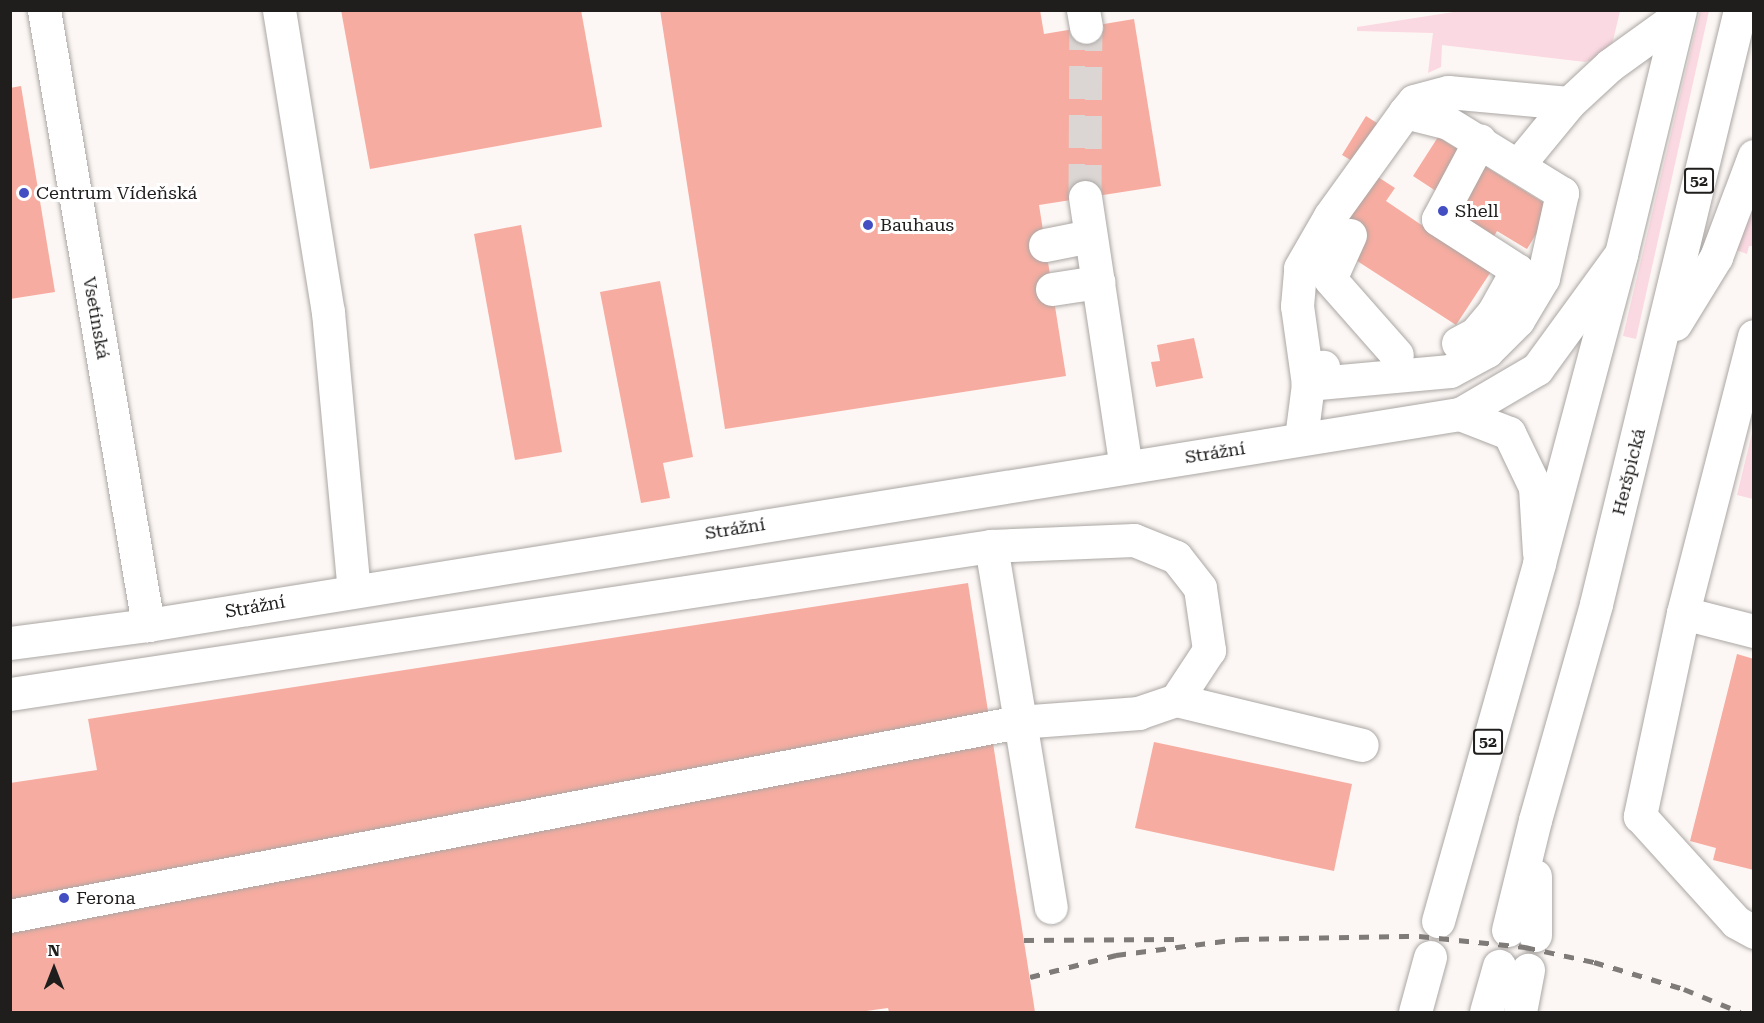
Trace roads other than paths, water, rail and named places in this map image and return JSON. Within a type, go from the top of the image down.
[{"type":"street","name":"Vsetínská","points":[[44,10],[148,625]]},
{"type":"street","points":[[279,10],[328,312],[354,590]]},
{"type":"street","name":"Heršpická","points":[[1522,933],[1535,820],[1596,604],[1740,10]]},
{"type":"street","points":[[1518,165],[1569,103],[1610,65],[1679,13]]},
{"type":"street","name":"52","points":[[1438,921],[1539,563],[1621,254],[1679,13]]},
{"type":"street","points":[[1301,438],[1308,384],[1297,306],[1300,268],[1330,216],[1405,112],[1414,101],[1448,92],[1569,103]]},
{"type":"street","points":[[1308,384],[1450,370],[1487,351],[1518,320],[1543,278],[1562,194],[1480,140],[1448,123],[1405,112]]},
{"type":"street","points":[[1308,384],[1326,364],[1447,348],[1475,334],[1494,311],[1517,270],[1438,219],[1480,140]]},
{"type":"street","points":[[1658,352],[1716,257],[1754,156]]},
{"type":"street","points":[[1084,197],[1126,467]]},
{"type":"street","points":[[1350,235],[1330,279],[1398,355]]},
{"type":"street","points":[[1045,245],[1090,236]]},
{"type":"street","name":"Strážní","points":[[10,643],[148,625],[354,590],[1460,414],[1537,369],[1621,254]]},
{"type":"street","points":[[1052,289],[1098,282]]},
{"type":"street","points":[[1754,336],[1683,613],[1640,816],[1736,922],[1754,932]]},
{"type":"street","name":"Strážní","points":[[1460,414],[1509,433],[1535,487],[1539,563]]},
{"type":"street","points":[[10,694],[991,546],[1134,540],[1176,557],[1200,588],[1209,650],[1176,700]]},
{"type":"street","points":[[991,546],[1018,722],[1051,907]]},
{"type":"street","points":[[1683,613],[1754,631]]},
{"type":"street","points":[[10,916],[1018,722],[1139,713],[1176,700],[1362,745]]},
{"type":"street","points":[[1414,1012],[1430,957]]},
{"type":"street","points":[[1486,1012],[1521,991]]},
{"type":"tunnel","points":[[1085,197],[1086,27]]},
{"type":"railway","points":[[1030,977],[1116,955],[1239,939],[1419,936],[1525,947],[1594,962],[1684,989],[1740,1012]]},
{"type":"railway","points":[[1024,940],[1176,939]]},
{"type":"place","name":"Centrum Vídeňská","points":[[24,193]]},
{"type":"place","name":"Shell","points":[[1443,211]]},
{"type":"place","name":"Bauhaus","points":[[868,225]]},
{"type":"place","name":"Ferona","points":[[64,898]]}]
